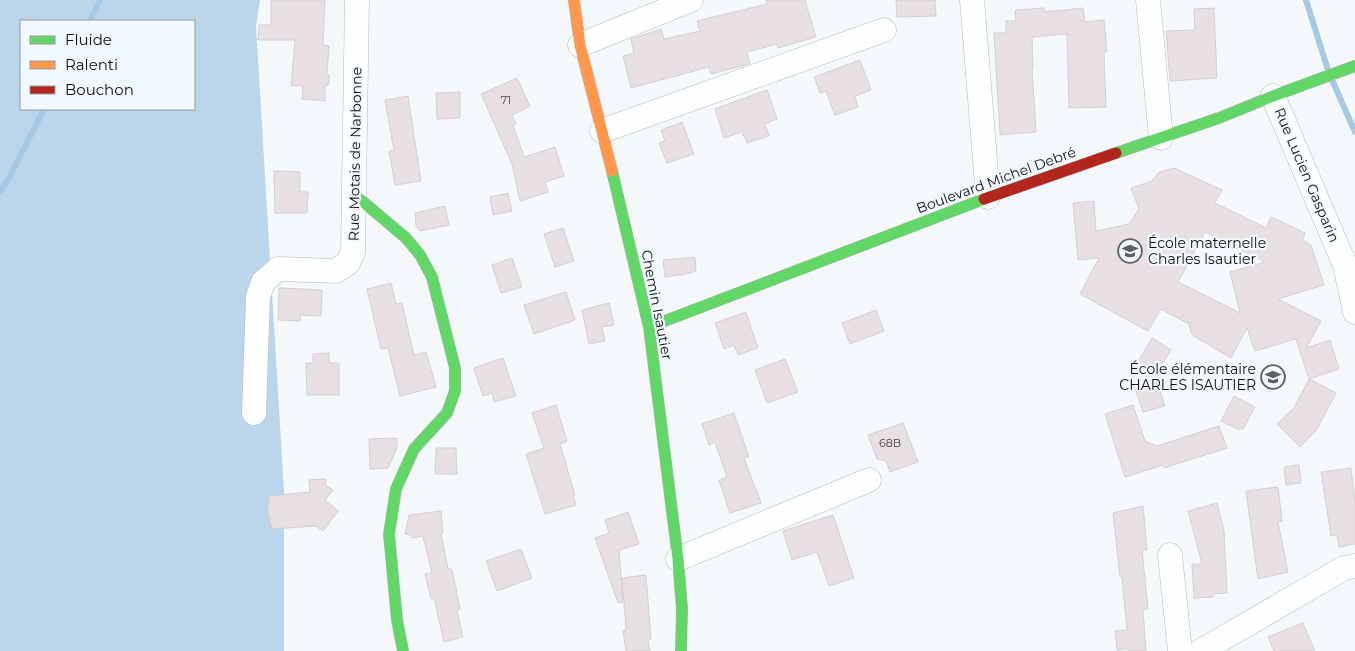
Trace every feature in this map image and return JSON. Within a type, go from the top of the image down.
[{"type":"street","name":"Rue Motais de Narbonne","points":[[254,413],[258,297],[263,282],[278,269],[336,270],[348,264],[353,252],[357,0]]},
{"type":"street","name":"Chemin Isautier","points":[[574,0],[580,44],[649,327],[678,559],[682,610],[681,651]]},
{"type":"street","points":[[580,44],[691,0]]},
{"type":"street","points":[[972,0],[988,197]]},
{"type":"street","points":[[1148,0],[1161,138]]},
{"type":"street","points":[[602,132],[884,30]]},
{"type":"street","name":"Boulevard Michel Debré","points":[[649,327],[988,197],[1219,118],[1355,66]]},
{"type":"street","name":"Rue Lucien Gasparin","points":[[1273,96],[1345,264],[1355,312]]},
{"type":"street","points":[[355,194],[406,238],[420,255],[432,277],[455,368],[454,391],[447,414],[414,449],[396,489],[389,534],[397,620],[403,651]]},
{"type":"street","points":[[678,559],[869,480]]},
{"type":"street","points":[[1170,555],[1180,651]]},
{"type":"street","points":[[1201,651],[1344,568],[1355,566]]},
{"type":"shaded area","points":[[0,0],[260,0],[256,26],[284,491],[284,651],[0,651]]},
{"type":"building","points":[[271,0],[325,0],[323,45],[329,46],[327,73],[329,75],[329,84],[325,87],[325,101],[302,99],[303,86],[291,86],[295,40],[258,40],[259,25],[271,25]]},
{"type":"building","points":[[766,0],[805,0],[816,37],[778,48],[777,44],[747,52],[750,63],[745,65],[711,74],[709,67],[631,88],[623,56],[634,53],[631,39],[661,29],[664,39],[700,31],[697,21],[767,4]]},
{"type":"building","points":[[896,0],[935,0],[936,16],[897,17]]},
{"type":"building","points":[[1044,8],[1044,12],[1083,8],[1085,22],[1104,20],[1107,52],[1104,52],[1106,107],[1069,108],[1067,34],[1032,37],[1036,132],[1000,135],[994,33],[1006,33],[1006,21],[1016,21],[1015,10]]},
{"type":"building","points":[[1214,8],[1217,78],[1170,81],[1166,31],[1195,30],[1194,9]]},
{"type":"building","points":[[860,60],[871,90],[855,96],[858,107],[835,115],[826,91],[820,93],[814,77]]},
{"type":"building","points":[[517,78],[530,106],[512,115],[516,124],[513,125],[524,157],[555,147],[564,176],[545,182],[548,192],[520,201],[512,164],[481,94]]},
{"type":"building","points":[[767,90],[777,119],[765,124],[769,136],[747,143],[742,132],[724,138],[715,109]]},
{"type":"building","points":[[460,92],[460,118],[437,119],[436,93]]},
{"type":"building","points":[[408,96],[421,181],[395,185],[389,151],[394,150],[385,100]]},
{"type":"building","points":[[682,122],[694,154],[667,163],[659,143],[665,141],[661,130]]},
{"type":"building","points":[[1174,168],[1222,190],[1215,203],[1266,228],[1271,217],[1305,233],[1303,240],[1311,245],[1324,285],[1278,299],[1321,321],[1306,348],[1330,340],[1339,369],[1309,379],[1296,339],[1255,351],[1247,328],[1231,358],[1192,335],[1188,321],[1187,323],[1161,309],[1148,331],[1080,294],[1099,258],[1078,260],[1073,203],[1094,201],[1096,231],[1129,224],[1139,209],[1131,188],[1152,181],[1159,172]],"holes":[[[1205,232],[1265,262],[1230,272],[1240,313],[1178,282]]]},
{"type":"building","points":[[274,171],[300,172],[300,192],[308,192],[307,213],[275,213]]},
{"type":"building","points":[[508,193],[512,211],[493,215],[490,197]]},
{"type":"building","points":[[445,206],[449,225],[420,231],[416,226],[415,213]]},
{"type":"building","points":[[563,228],[574,261],[555,267],[544,234]]},
{"type":"building","points":[[695,257],[696,271],[665,277],[663,260]]},
{"type":"building","points":[[512,258],[522,287],[501,293],[492,265]]},
{"type":"building","points":[[391,283],[396,304],[402,303],[414,355],[426,352],[436,387],[400,396],[388,348],[381,349],[367,289]]},
{"type":"building","points":[[279,288],[322,290],[321,316],[300,315],[300,321],[278,320]]},
{"type":"building","points":[[566,292],[575,320],[534,334],[524,305]]},
{"type":"building","points":[[609,303],[614,325],[602,327],[605,341],[589,344],[582,310]]},
{"type":"building","points":[[876,310],[884,331],[850,344],[842,323]]},
{"type":"building","points":[[746,312],[758,348],[738,355],[734,345],[724,349],[715,323]]},
{"type":"building","points":[[1152,338],[1171,350],[1156,374],[1137,363]]},
{"type":"building","points":[[329,353],[329,363],[339,363],[339,395],[307,395],[306,363],[313,363],[313,354]]},
{"type":"building","points":[[503,358],[516,396],[494,402],[492,393],[483,396],[474,368]]},
{"type":"building","points":[[785,359],[798,392],[767,403],[755,370]]},
{"type":"building","points":[[1156,378],[1165,406],[1143,412],[1134,385]]},
{"type":"building","points":[[1309,379],[1336,393],[1317,429],[1300,447],[1277,424],[1294,408]]},
{"type":"building","points":[[1234,396],[1255,407],[1243,429],[1237,429],[1221,421]]},
{"type":"building","points":[[556,405],[567,441],[560,444],[575,495],[573,495],[576,505],[545,514],[526,454],[544,448],[532,413]]},
{"type":"building","points":[[1133,405],[1145,441],[1157,446],[1219,426],[1227,448],[1164,468],[1163,465],[1125,477],[1105,414]]},
{"type":"building","points":[[734,413],[749,457],[744,458],[761,503],[730,513],[719,480],[727,477],[715,442],[709,445],[702,424]]},
{"type":"building","points":[[903,423],[918,462],[890,472],[886,461],[877,459],[868,435]]},
{"type":"building","points":[[397,438],[397,448],[388,468],[370,469],[369,439]]},
{"type":"building","points":[[436,448],[456,448],[457,474],[435,474]]},
{"type":"building","points":[[1299,465],[1301,483],[1286,485],[1284,467]]},
{"type":"building","points":[[1351,468],[1355,501],[1355,544],[1339,547],[1337,535],[1331,536],[1321,472]]},
{"type":"building","points":[[326,479],[326,486],[333,490],[325,500],[338,511],[323,531],[316,526],[272,529],[268,511],[269,496],[310,492],[309,480]]},
{"type":"building","points":[[1278,487],[1282,521],[1278,522],[1288,572],[1258,579],[1246,491]]},
{"type":"building","points":[[1217,503],[1224,530],[1227,593],[1213,594],[1213,597],[1194,598],[1192,564],[1202,564],[1188,511]]},
{"type":"building","points":[[1143,506],[1147,550],[1142,550],[1148,609],[1143,610],[1146,651],[1117,650],[1115,631],[1127,630],[1113,513]]},
{"type":"building","points":[[441,511],[443,533],[441,534],[448,569],[452,569],[460,609],[457,610],[463,637],[444,642],[434,598],[431,599],[425,574],[432,573],[423,536],[412,538],[411,535],[405,534],[409,515]]},
{"type":"building","points":[[628,512],[639,544],[619,550],[623,602],[618,603],[595,538],[609,533],[605,520]]},
{"type":"building","points":[[833,515],[854,578],[829,586],[817,552],[792,560],[783,531]]},
{"type":"building","points":[[521,549],[532,578],[497,591],[486,561]]},
{"type":"building","points":[[646,575],[651,639],[648,640],[650,651],[626,651],[623,631],[626,630],[622,578]]},
{"type":"building","points":[[1303,623],[1315,651],[1274,651],[1268,637]]},
{"type":"waterway","points":[[90,20],[100,0]]},
{"type":"waterway","points":[[1306,0],[1328,70]]},
{"type":"waterway","points":[[1333,82],[1355,132]]},
{"type":"waterway","points":[[0,191],[8,180],[43,110]]},
{"type":"traffic: fast","points":[[1116,153],[1219,118],[1355,66]]},
{"type":"traffic: fast","points":[[612,171],[649,327],[678,559],[682,609],[681,651]]},
{"type":"traffic: fast","points":[[355,195],[406,238],[420,255],[432,277],[455,368],[455,391],[447,413],[414,449],[396,489],[389,534],[397,620],[403,651]]},
{"type":"traffic: fast","points":[[649,327],[984,199]]},
{"type":"traffic: slow","points":[[574,0],[580,45],[612,171]]},
{"type":"traffic: jam","points":[[984,199],[1116,153]]},
{"type":"place","name":"École maternelle Charles Isautier","points":[[1130,251]]},
{"type":"place","name":"École élémentaire CHARLES ISAUTIER","points":[[1273,377]]}]
